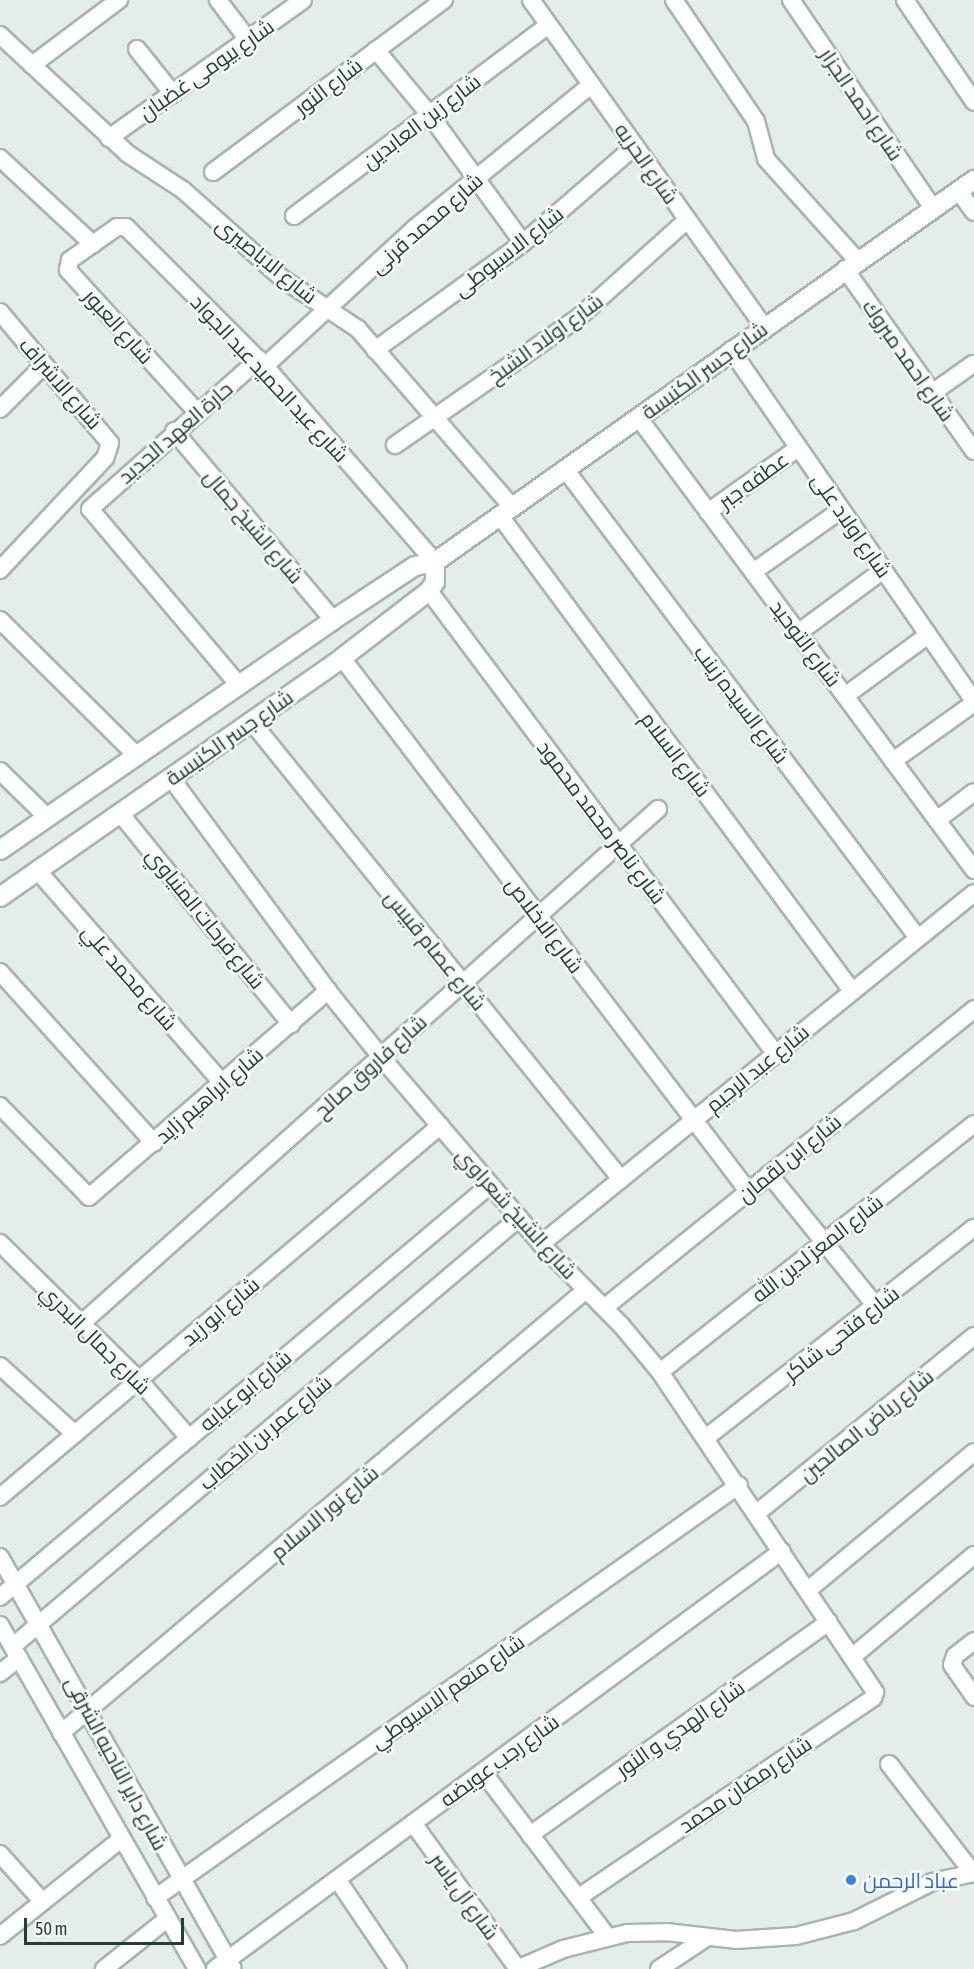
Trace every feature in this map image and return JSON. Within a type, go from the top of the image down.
[{"type":"main road","name":"شارع جسر الكنيسة","points":[[0,850],[333,620],[415,566],[435,562],[731,350],[974,180]]},
{"type":"main road","points":[[429,591],[435,582],[435,562]]},
{"type":"main road","name":"شارع جسر الكنيسة","points":[[0,897],[342,658],[429,591]]},
{"type":"street","points":[[32,65],[119,0]]},
{"type":"street","points":[[218,0],[249,41]]},
{"type":"street","name":"شارع بيومى غضبان","points":[[109,138],[249,41],[303,0]]},
{"type":"street","name":"شارع النور","points":[[213,172],[444,0]]},
{"type":"street","name":"شارع الحريه","points":[[531,0],[764,327]]},
{"type":"street","name":"شارع احمد مبروك","points":[[674,0],[756,121],[766,159],[851,265],[933,393],[974,452]]},
{"type":"street","name":"شارع احمد الجزار","points":[[791,0],[933,208]]},
{"type":"street","points":[[905,0],[974,102]]},
{"type":"street","name":"شارع زين العابدين","points":[[294,216],[548,24]]},
{"type":"street","name":"شارع الاباصيرى","points":[[0,34],[109,138],[183,190],[283,279],[358,329],[434,417],[506,512]]},
{"type":"street","points":[[137,49],[172,94]]},
{"type":"street","points":[[376,50],[430,115],[523,243]]},
{"type":"street","name":"شارع محمد قرنى","points":[[262,362],[329,309],[415,228],[591,85]]},
{"type":"street","name":"شارع الاسيوطى","points":[[375,350],[523,243],[635,147]]},
{"type":"street","points":[[0,158],[93,244]]},
{"type":"street","points":[[958,190],[974,212]]},
{"type":"street","name":"شارع اولاد الشيخ","points":[[395,445],[579,317],[687,220]]},
{"type":"street","name":"شارع عبد الحميد عبد الجواد","points":[[93,244],[117,227],[126,227],[262,362],[435,562]]},
{"type":"street","name":"شارع العبور","points":[[93,244],[70,260],[68,270],[197,412]]},
{"type":"street","name":"شارع الاشراف","points":[[0,312],[108,438],[105,458],[0,570]]},
{"type":"street","name":"شارع اولاد على","points":[[731,350],[974,702]]},
{"type":"street","name":"حارة العهد الجديد","points":[[238,684],[92,513],[91,506],[174,431],[262,362]]},
{"type":"street","points":[[933,393],[973,364]]},
{"type":"street","points":[[0,409],[44,365]]},
{"type":"street","name":"شارع التوحيد","points":[[638,417],[974,870]]},
{"type":"street","name":"شارع الشيخ جمال","points":[[174,431],[333,620]]},
{"type":"street","name":"عطفه جبر","points":[[708,512],[798,448]]},
{"type":"street","name":"شارع السيده زينب","points":[[565,469],[918,938]]},
{"type":"street","points":[[753,572],[841,510]]},
{"type":"street","name":"شارع السلام","points":[[506,512],[852,991]]},
{"type":"street","points":[[798,633],[883,570]]},
{"type":"street","name":"شارع ناصر محمد محمود","points":[[429,591],[775,1053]]},
{"type":"street","points":[[0,620],[136,755]]},
{"type":"street","points":[[844,696],[928,635]]},
{"type":"street","name":"شارع الاخلاص","points":[[342,658],[748,1191]]},
{"type":"street","points":[[893,761],[974,702]]},
{"type":"street","name":"شارع عصام قبيس","points":[[251,721],[621,1179]]},
{"type":"street","points":[[0,771],[47,817]]},
{"type":"street","name":"شارع الشيخ شعراوي","points":[[171,778],[328,991],[381,1057],[541,1244],[604,1308],[660,1371],[707,1437],[852,1657]]},
{"type":"street","points":[[937,820],[974,792]]},
{"type":"street","name":"شارع فاروق صالح","points":[[82,1323],[658,809]]},
{"type":"street","name":"شارع فرحات المنياوي","points":[[120,813],[291,1024]]},
{"type":"street","name":"شارع محمد علي","points":[[38,870],[222,1083]]},
{"type":"street","name":"شارع عبد الرحيم","points":[[541,1244],[974,893]]},
{"type":"street","points":[[0,972],[154,1143]]},
{"type":"street","name":"شارع ابراهيم زايد","points":[[0,1106],[89,1197],[328,991]]},
{"type":"street","name":"شارع ابن لقمان","points":[[604,1308],[974,1009]]},
{"type":"street","name":"شارع المعز لدين الله","points":[[660,1371],[974,1124]]},
{"type":"street","name":"شارع ابو زيد","points":[[0,1497],[440,1126]]},
{"type":"street","points":[[769,1174],[823,1244],[876,1306]]},
{"type":"street","name":"شارع ابو عبايه","points":[[0,1597],[490,1185]]},
{"type":"street","name":"شارع عمر بن الخطاب","points":[[0,1673],[40,1622],[519,1218]]},
{"type":"street","name":"شارع فتحى شاكر","points":[[707,1437],[974,1228]]},
{"type":"street","name":"شارع جمال البدري","points":[[0,1243],[139,1380],[189,1438]]},
{"type":"street","name":"شارع نور الاسلام","points":[[60,1733],[586,1290]]},
{"type":"street","name":"شارع رياض الصالحين","points":[[757,1513],[974,1336]]},
{"type":"street","points":[[0,1366],[75,1434]]},
{"type":"street","points":[[808,1590],[974,1452]]},
{"type":"street","name":"شارع منعم الاسيوطي","points":[[155,1898],[739,1485]]},
{"type":"street","name":"شارع رجب عويضه","points":[[225,1966],[337,1879],[782,1551]]},
{"type":"street","points":[[852,1657],[974,1555]]},
{"type":"street","name":"شارع داير الناحيه الشرقى","points":[[0,1557],[40,1622],[89,1710],[225,1966]]},
{"type":"street","name":"شارع الهدي و النور","points":[[530,1835],[829,1622]]},
{"type":"street","name":"شارع داير الناحيه الشرقى","points":[[0,1625],[120,1840],[197,1969]]},
{"type":"street","points":[[974,1641],[955,1656],[952,1665],[974,1697]]},
{"type":"street","name":"شارع رمضان محمد","points":[[578,1898],[873,1698],[874,1690],[852,1657]]},
{"type":"street","points":[[517,1969],[607,1936],[666,1932],[706,1938],[766,1940],[825,1930],[882,1910],[932,1882],[973,1873],[889,1764]]},
{"type":"street","points":[[483,1772],[607,1936]]},
{"type":"street","name":"شارع آل ياسر","points":[[413,1823],[517,1969]]},
{"type":"street","points":[[0,1936],[120,1840]]},
{"type":"street","points":[[0,1854],[42,1901]]},
{"type":"street","points":[[337,1879],[398,1969]]},
{"type":"street","points":[[104,1969],[167,1919]]},
{"type":"street","points":[[659,1969],[706,1938]]},
{"type":"place","name":"عباد الرحمن","points":[[851,1880]]}]
